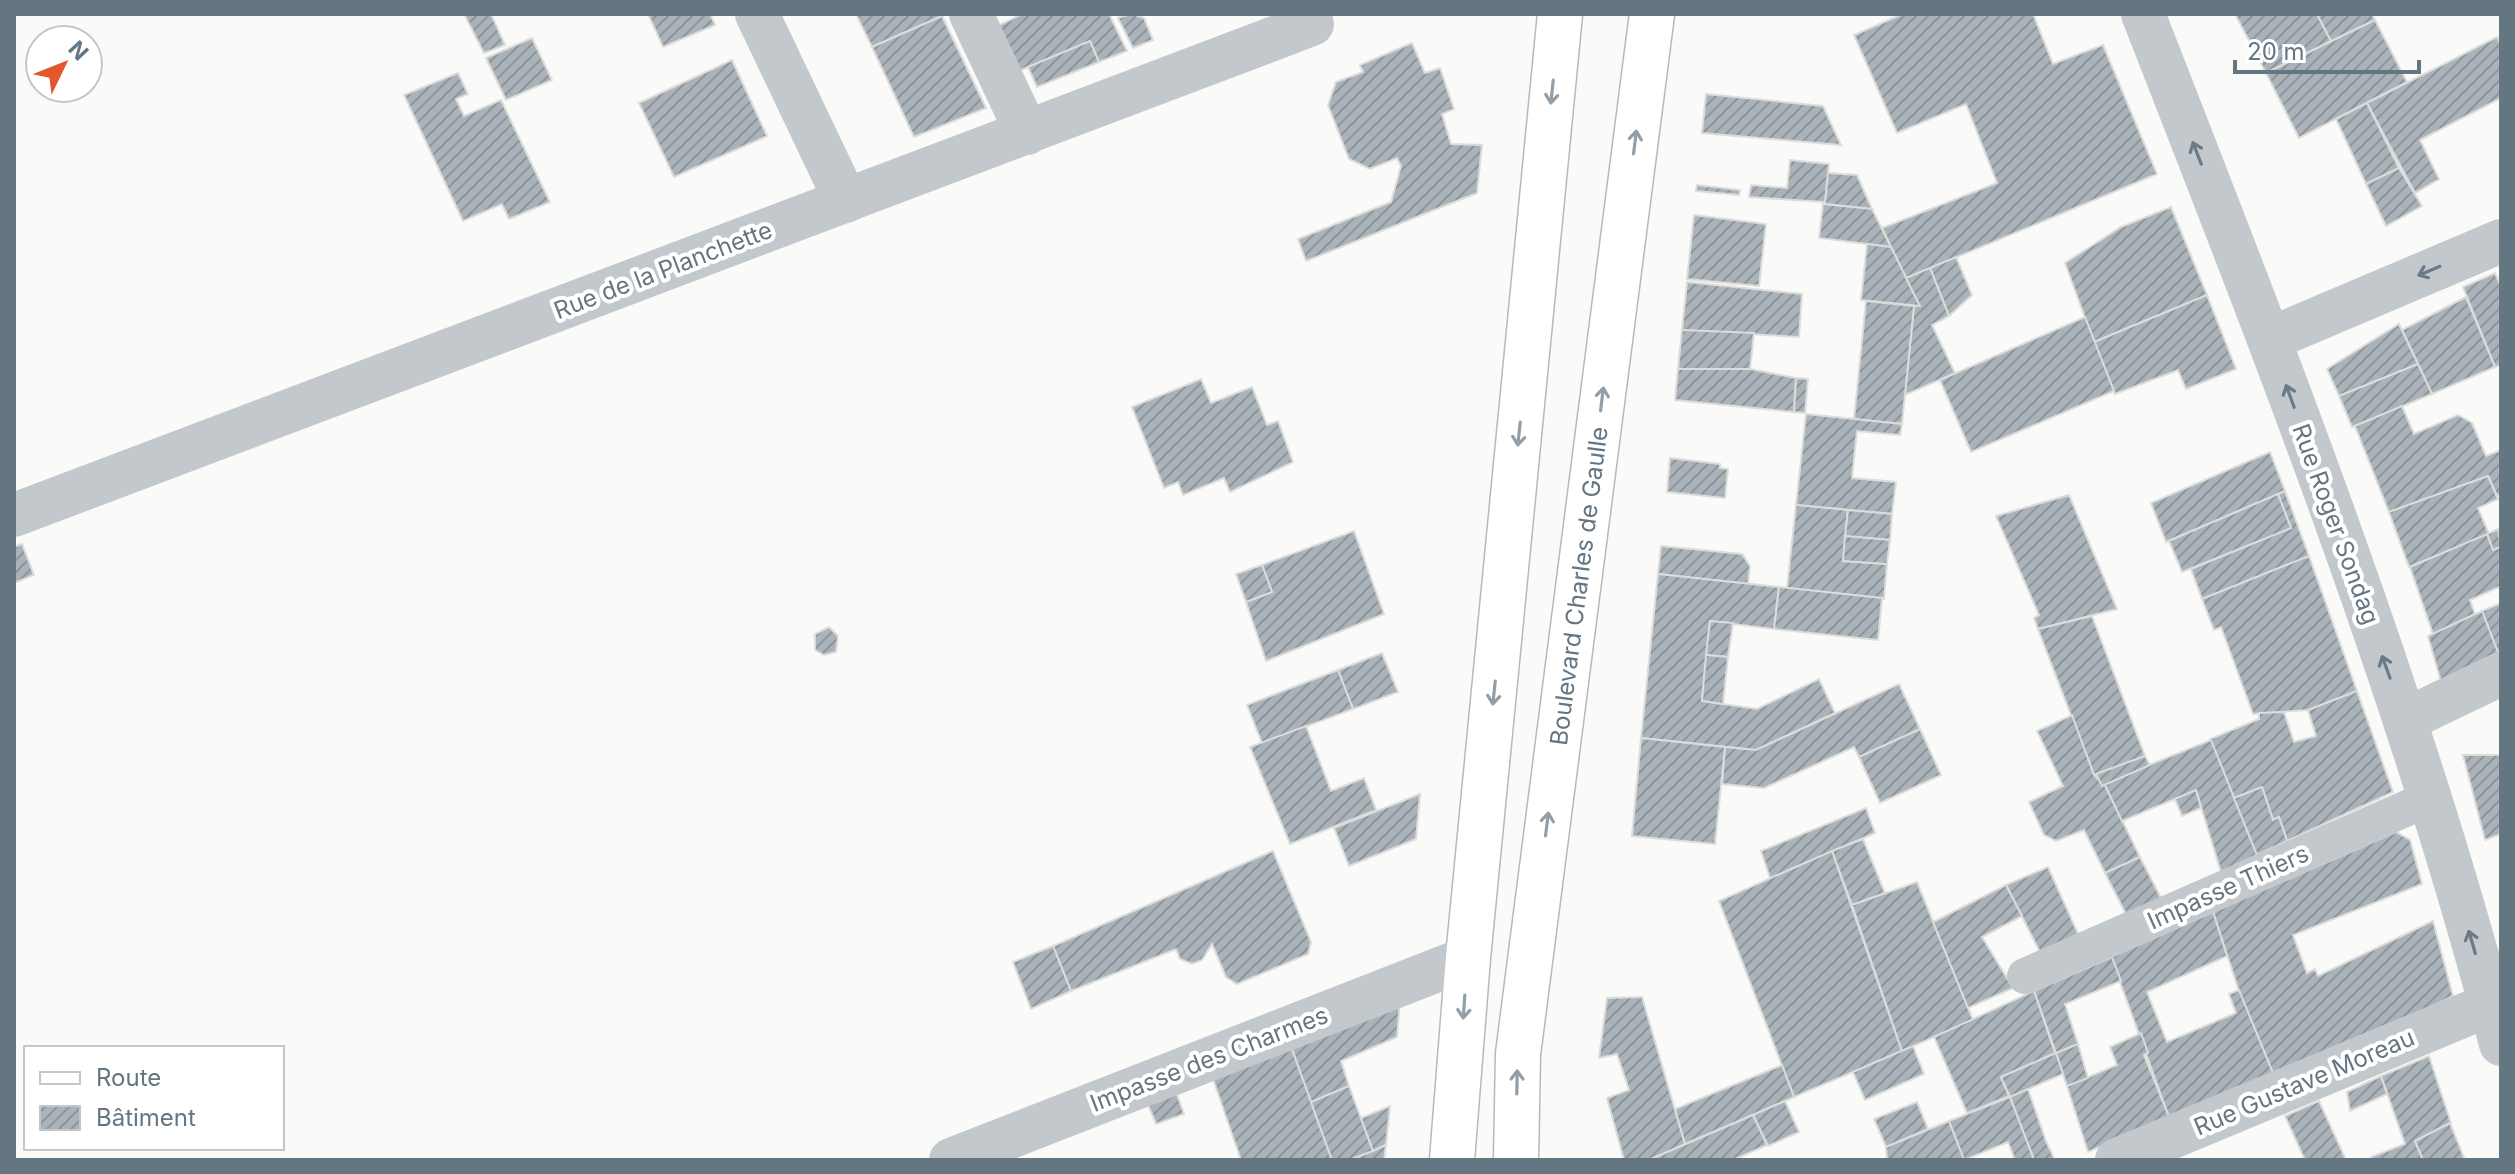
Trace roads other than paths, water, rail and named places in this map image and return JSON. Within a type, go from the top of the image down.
[{"type":"main road","points":[[1452,1160],[1468,958],[1560,14]]},
{"type":"main road","name":"Boulevard Charles de Gaulle","points":[[1516,1160],[1518,1054],[1652,14]]},
{"type":"street","points":[[757,14],[846,201]]},
{"type":"street","points":[[971,14],[1027,133]]},
{"type":"street","name":"Rue Roger Sondag","points":[[2143,14],[2270,339],[2405,720],[2496,1024]]},
{"type":"street","name":"Rue de la Planchette","points":[[14,515],[1312,24]]},
{"type":"street","points":[[2270,339],[2501,241]]},
{"type":"street","points":[[2405,720],[2501,674]]},
{"type":"street","name":"Impasse des Charmes","points":[[951,1160],[1468,958]]},
{"type":"street","name":"Rue Gustave Moreau","points":[[2117,1160],[2496,1024]]},
{"type":"lane","name":"Impasse Thiers","points":[[2025,976],[2430,798]]}]
